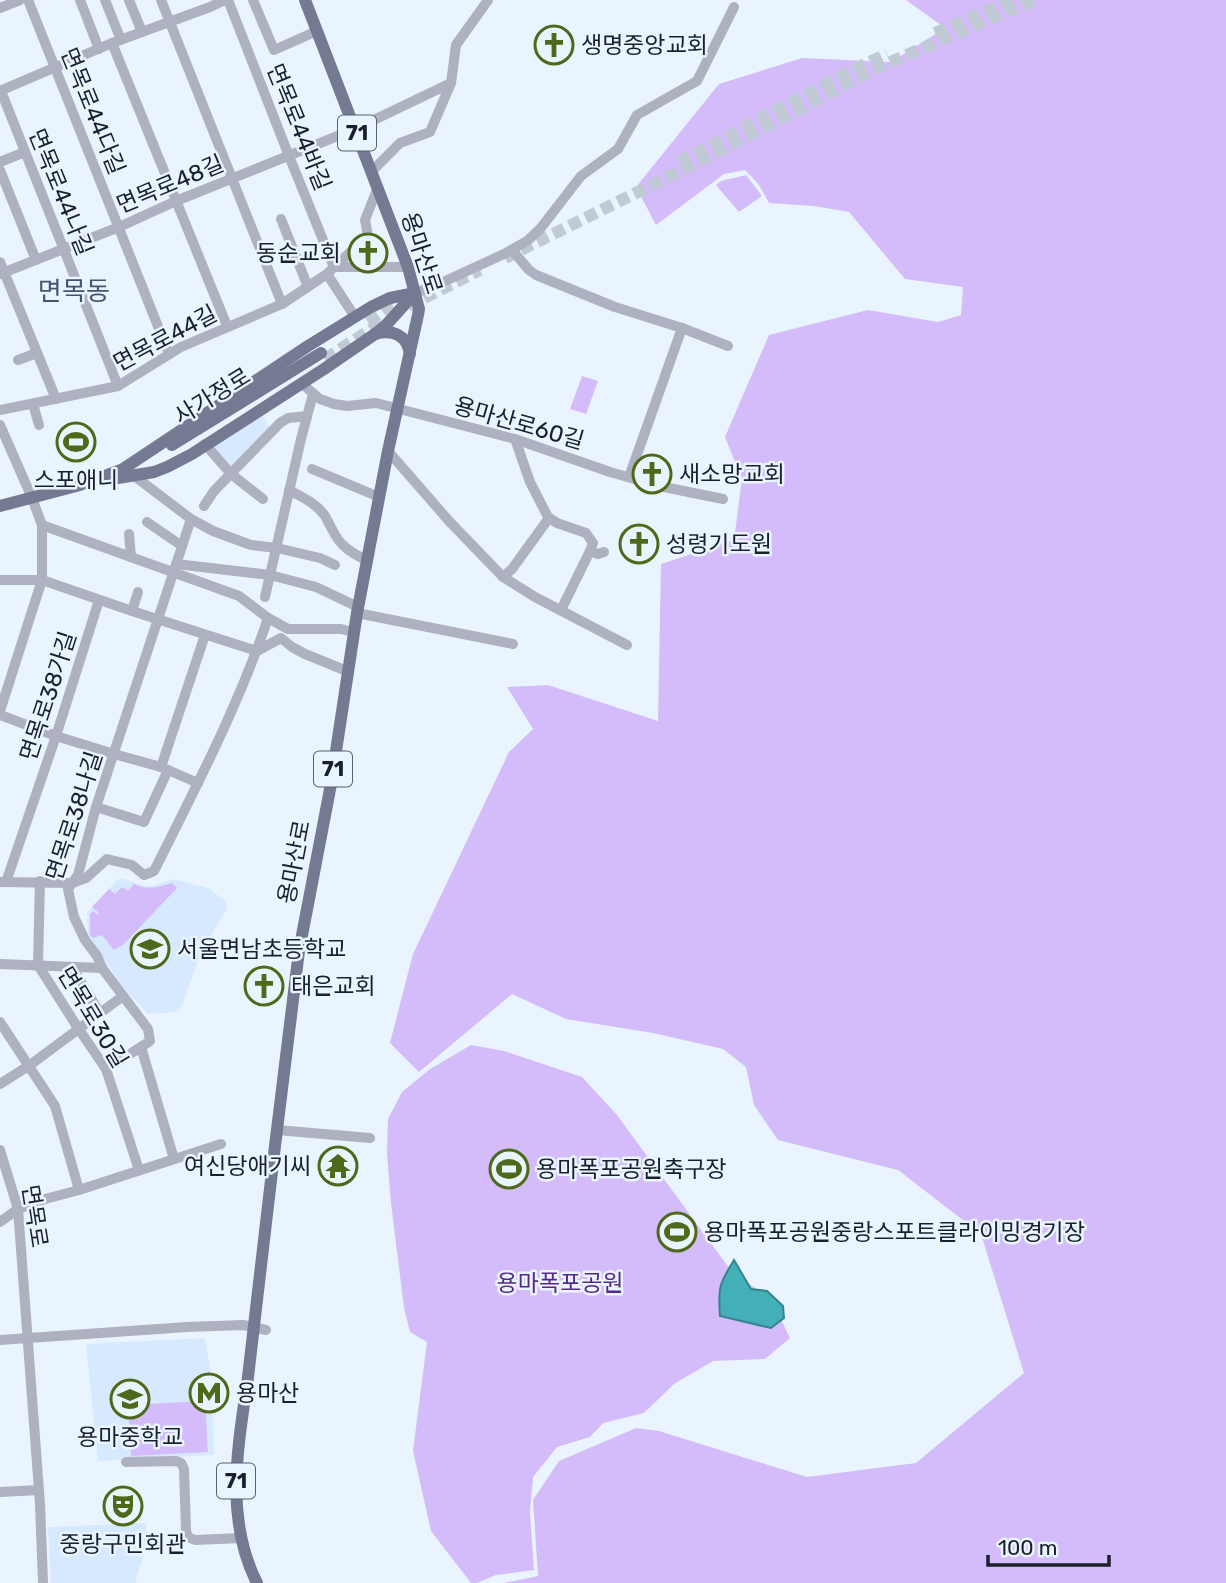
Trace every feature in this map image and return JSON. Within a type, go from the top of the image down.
[{"type":"main road","name":"용마산로","points":[[257,1583],[247,1561],[237,1523],[236,1464],[299,951],[331,784],[366,560],[419,312],[408,267],[305,0]]},
{"type":"main road","points":[[132,472],[263,375],[371,307],[390,298],[415,293]]},
{"type":"main road","points":[[0,506],[88,482],[132,472],[154,472],[167,467],[192,454],[379,330],[415,293]]},
{"type":"main road","points":[[371,307],[379,308],[385,313],[386,321],[379,330]]},
{"type":"main road","points":[[379,330],[400,337],[407,344],[410,355]]},
{"type":"main road","name":"사가정로","points":[[132,472],[171,458],[202,440],[323,356]]},
{"type":"street","points":[[0,8],[20,0]]},
{"type":"street","name":"면목로44다길","points":[[28,0],[169,354]]},
{"type":"street","points":[[80,0],[99,49]]},
{"type":"street","points":[[105,0],[117,42],[176,201],[227,326]]},
{"type":"street","points":[[130,0],[142,32]]},
{"type":"street","points":[[161,0],[282,304]]},
{"type":"street","points":[[0,91],[209,4],[226,0]]},
{"type":"street","name":"면목로44바길","points":[[226,0],[289,156],[331,271]]},
{"type":"street","points":[[253,0],[274,50],[317,31]]},
{"type":"street","points":[[372,171],[400,143],[430,132],[451,83],[456,45],[488,0]]},
{"type":"street","points":[[415,293],[433,287],[527,241],[540,229],[581,176],[618,149],[637,115],[697,81],[734,7]]},
{"type":"street","name":"면목로48길","points":[[1,269],[36,260],[118,227],[355,129],[451,83]]},
{"type":"street","name":"면목로44나길","points":[[0,91],[118,386]]},
{"type":"street","points":[[0,162],[25,152]]},
{"type":"street","points":[[0,170],[36,260]]},
{"type":"street","name":"용마산로","points":[[331,271],[368,236],[365,220],[378,187]]},
{"type":"street","points":[[281,219],[308,286]]},
{"type":"street","points":[[512,250],[536,275],[615,307],[728,346]]},
{"type":"street","points":[[355,317],[331,271],[408,267]]},
{"type":"street","points":[[1,269],[56,399]]},
{"type":"street","name":"면목로44길","points":[[0,410],[118,386],[169,354],[227,326],[282,304],[331,271]]},
{"type":"street","points":[[629,477],[682,328]]},
{"type":"street","points":[[18,360],[37,353]]},
{"type":"street","points":[[265,597],[313,394],[301,383]]},
{"type":"street","name":"용마산로60길","points":[[313,394],[334,404],[376,403],[515,439],[671,489],[723,499]]},
{"type":"street","points":[[33,404],[39,425]]},
{"type":"street","points":[[204,506],[214,491],[283,421],[307,416]]},
{"type":"street","points":[[0,425],[42,525],[42,580],[0,713],[56,736],[164,768],[198,783]]},
{"type":"street","points":[[515,439],[531,484],[549,518],[587,534],[593,544],[561,610]]},
{"type":"street","points":[[205,444],[231,474],[263,499]]},
{"type":"street","points":[[388,451],[449,522],[503,577],[535,597],[627,645]]},
{"type":"street","points":[[312,469],[379,497]]},
{"type":"street","points":[[132,472],[191,519],[213,531],[251,545],[320,558],[335,565]]},
{"type":"street","points":[[289,490],[314,504],[326,517],[343,545],[352,554],[366,560]]},
{"type":"street","points":[[503,577],[512,569],[549,518]]},
{"type":"street","name":"면목로38나길","points":[[174,1159],[141,1047],[150,1041],[148,1029],[102,968],[85,940],[74,917],[68,892],[78,875],[96,807],[191,519]]},
{"type":"street","points":[[147,522],[182,546]]},
{"type":"street","points":[[42,525],[131,557],[175,568],[242,597],[268,618],[288,629],[341,629],[353,632]]},
{"type":"street","points":[[129,534],[131,557]]},
{"type":"street","points":[[590,551],[597,554],[604,552]]},
{"type":"street","points":[[175,568],[270,575],[316,587],[357,610],[513,644]]},
{"type":"street","points":[[0,580],[42,580],[156,620],[257,651],[281,638],[305,654],[347,671]]},
{"type":"street","points":[[132,611],[138,592]]},
{"type":"street","name":"면목로38가길","points":[[3,882],[56,736],[99,600]]},
{"type":"street","points":[[3,882],[72,883],[86,878],[107,859],[132,865],[144,875],[154,872],[198,783],[257,651],[268,618]]},
{"type":"street","points":[[96,807],[144,822],[164,768],[205,635]]},
{"type":"street","name":"면목로30길","points":[[40,881],[38,965],[106,1069],[139,1170]]},
{"type":"street","points":[[0,964],[102,968]]},
{"type":"street","points":[[72,967],[100,1013]]},
{"type":"street","points":[[0,1084],[123,996]]},
{"type":"street","points":[[0,1023],[55,1106],[79,1190]]},
{"type":"street","points":[[106,1069],[141,1047]]},
{"type":"street","points":[[277,1130],[370,1138]]},
{"type":"street","points":[[0,1222],[18,1209],[45,1199],[221,1144]]},
{"type":"street","name":"면목로","points":[[0,1150],[18,1209],[39,1490],[43,1583]]},
{"type":"street","points":[[0,1340],[187,1327],[243,1325],[266,1329]]},
{"type":"street","points":[[126,1462],[181,1462],[184,1469],[188,1537],[195,1541],[241,1538]]},
{"type":"street","points":[[0,1492],[39,1490]]},
{"type":"shaded area","points":[[259,411],[271,428],[231,471],[209,445]]},
{"type":"shaded area","name":"서울면남초등학교","points":[[118,879],[152,886],[174,879],[210,889],[226,902],[227,908],[200,955],[181,1008],[177,1012],[148,1014],[124,988],[88,936],[87,913]]},
{"type":"shaded area","name":"용마중학교","points":[[204,1338],[211,1371],[214,1455],[98,1461],[86,1344]]},
{"type":"shaded area","points":[[146,1523],[147,1544],[135,1583],[51,1583],[48,1527]]},
{"type":"green space","points":[[906,0],[1226,0],[1226,1583],[504,1583],[538,1576],[533,1500],[559,1461],[636,1428],[659,1431],[807,1477],[916,1463],[1024,1373],[981,1234],[898,1170],[778,1140],[754,1105],[746,1067],[723,1049],[653,1033],[566,1019],[512,994],[419,1072],[390,1043],[413,954],[509,752],[533,729],[507,687],[548,685],[658,721],[661,564],[734,540],[742,479],[725,437],[769,335],[868,310],[938,322],[961,315],[963,287],[905,279],[849,212],[769,203],[759,185],[745,170],[724,174],[656,225],[636,187],[719,84],[802,58],[891,62],[945,28]]},
{"type":"green space","points":[[746,175],[762,196],[739,212],[716,185],[721,181]]},
{"type":"green space","points":[[582,376],[598,381],[586,414],[570,409]]},
{"type":"green space","points":[[172,883],[177,888],[123,945],[114,950],[102,935],[93,938],[90,935],[90,914],[93,911],[98,915],[99,913],[92,907],[109,889],[115,894],[122,887],[128,891],[134,884],[148,888]]},
{"type":"green space","name":"용마폭포공원","points":[[471,1045],[504,1051],[582,1077],[617,1115],[732,1272],[771,1299],[790,1338],[765,1359],[713,1361],[674,1384],[644,1413],[603,1423],[590,1437],[557,1447],[533,1477],[530,1511],[534,1570],[496,1575],[477,1583],[471,1583],[431,1531],[413,1451],[427,1342],[410,1332],[404,1308],[387,1154],[388,1119],[402,1092],[430,1069]]},
{"type":"green space","points":[[205,1401],[208,1452],[131,1456],[128,1405]]},
{"type":"water","points":[[734,1260],[751,1289],[767,1291],[783,1306],[784,1318],[771,1328],[720,1316],[721,1286]]},
{"type":"tunnel","points":[[935,33],[1012,0]]},
{"type":"tunnel","points":[[505,258],[879,67],[1034,0]]},
{"type":"tunnel","points":[[679,162],[887,54]]},
{"type":"tunnel","points":[[408,306],[480,270]]},
{"type":"tunnel","points":[[368,322],[392,305],[413,296]]},
{"type":"tunnel","points":[[325,359],[384,321]]},
{"type":"place","name":"생명중앙교회","points":[[554,45]]},
{"type":"place","name":"동순교회","points":[[368,253]]},
{"type":"place","name":"스포애니","points":[[76,442]]},
{"type":"place","name":"새소망교회","points":[[652,474]]},
{"type":"place","name":"성령기도원","points":[[639,544]]},
{"type":"place","name":"서울면남초등학교","points":[[150,949]]},
{"type":"place","name":"태은교회","points":[[264,986]]},
{"type":"place","name":"여신당애기씨","points":[[338,1166]]},
{"type":"place","name":"용마폭포공원축구장","points":[[509,1169]]},
{"type":"place","name":"용마폭포공원중랑스포트클라이밍경기장","points":[[677,1232]]},
{"type":"place","name":"용마산","points":[[209,1393]]},
{"type":"place","name":"용마중학교","points":[[130,1399]]},
{"type":"place","name":"중랑구민회관","points":[[123,1506]]},
{"type":"district","name":"면목동","points":[[74,291]]}]
